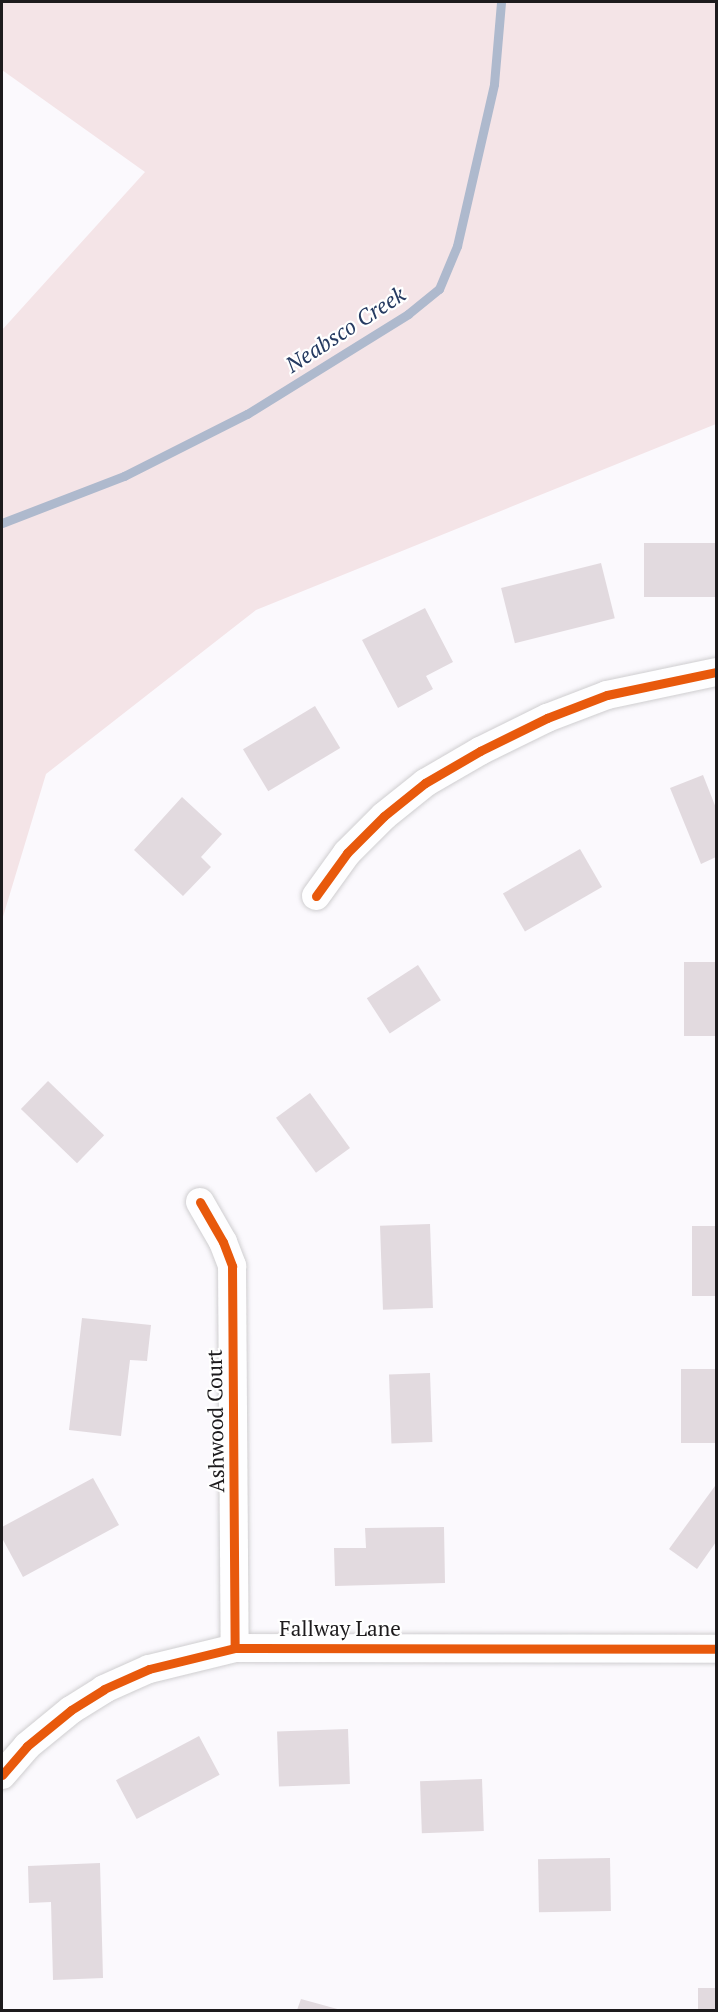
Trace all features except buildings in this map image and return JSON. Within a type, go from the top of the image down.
[{"type":"street","points":[[316,896],[347,853],[384,816],[425,783],[480,751],[547,718],[607,695],[717,672]]},
{"type":"street","name":"Ashwood Court","points":[[200,1202],[223,1242],[232,1266],[235,1648]]},
{"type":"street","name":"Fallway Lane","points":[[2,1775],[27,1746],[70,1710],[104,1689],[177,1660],[235,1648],[717,1649]]},
{"type":"shaded area","points":[[2,2],[716,2],[716,424],[256,610],[46,774],[2,920],[2,330],[145,172],[2,70]]},
{"type":"waterway","name":"Neabsco Creek","points":[[2,523],[124,476],[247,414],[408,314],[439,289],[457,246],[494,84],[501,2]]},
{"type":"cycle path","points":[[316,896],[347,853],[384,816],[425,783],[480,751],[547,718],[607,695],[716,672]]},
{"type":"cycle path","points":[[200,1202],[223,1242],[232,1266],[235,1648]]},
{"type":"cycle path","points":[[2,1775],[27,1746],[71,1710],[104,1689],[149,1669],[235,1648],[716,1649]]}]
